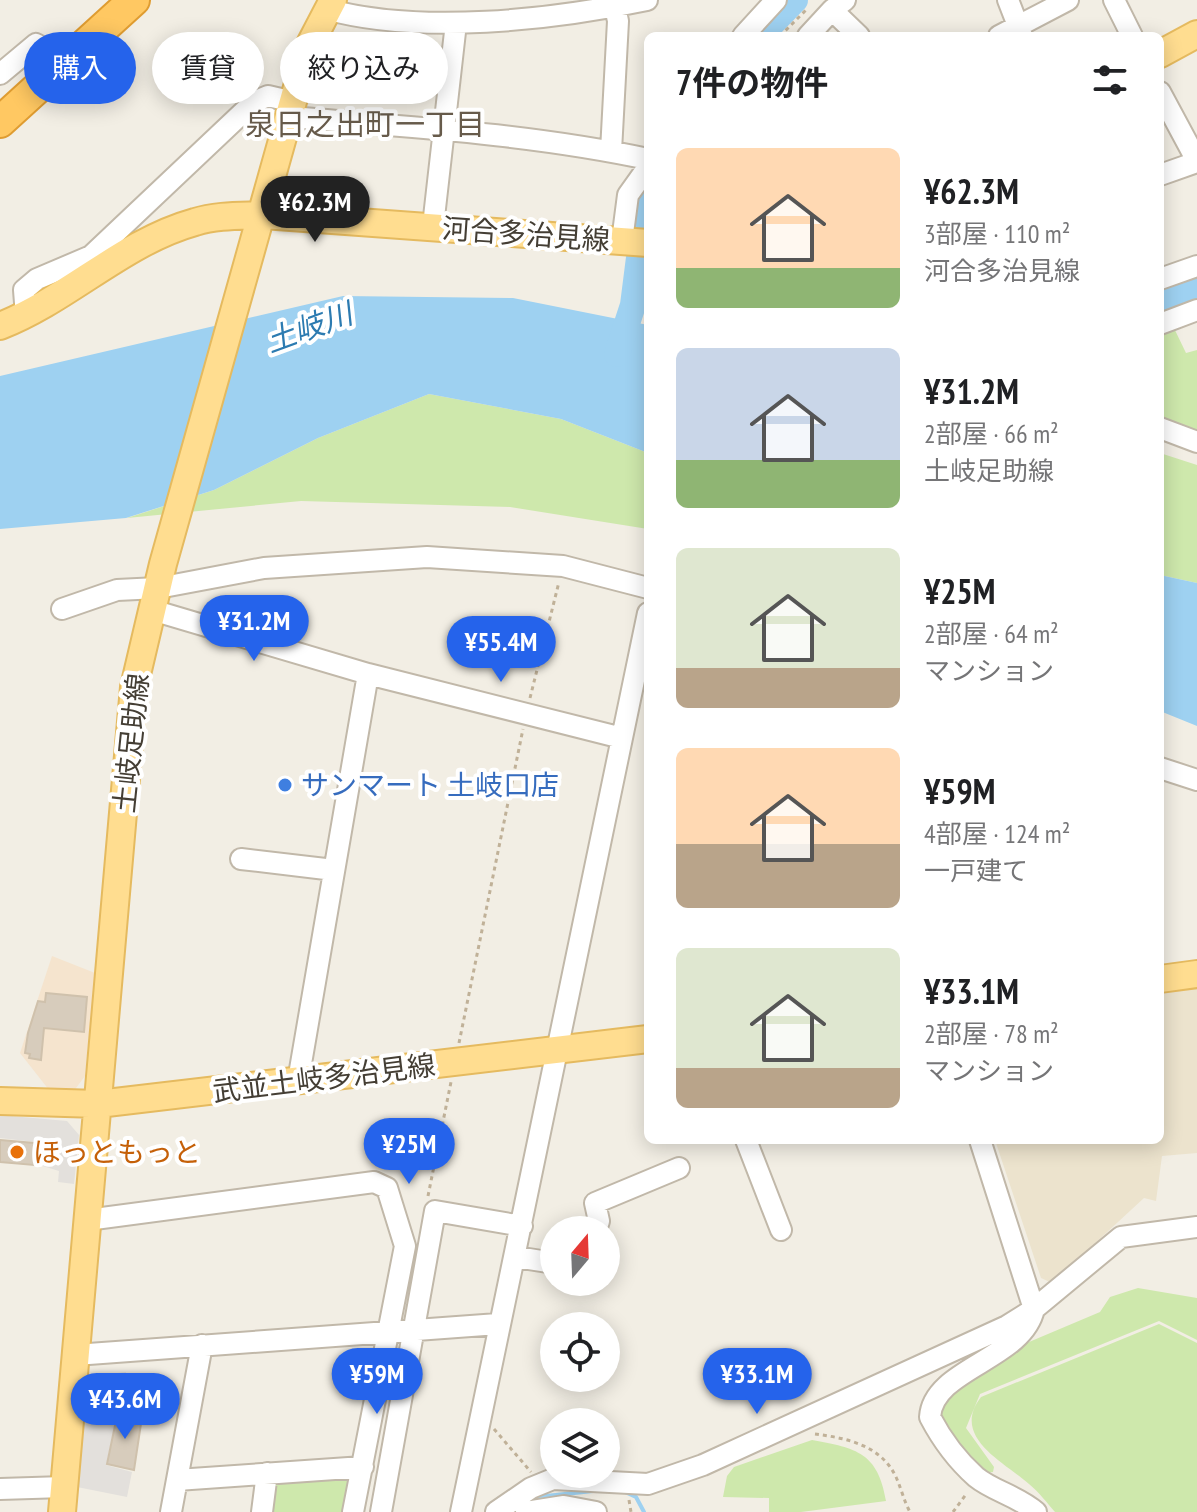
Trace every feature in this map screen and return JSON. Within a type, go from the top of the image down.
[{"type":"highway","points":[[70,32],[108,0]]},
{"type":"highway","points":[[0,122],[134,0]]},
{"type":"highway","points":[[0,94],[24,72]]},
{"type":"main road","name":"土岐足助線","points":[[63,1499],[134,687],[158,588],[308,48],[330,5]]},
{"type":"main road","points":[[1164,52],[1197,34]]},
{"type":"main road","name":"河合多治見線","points":[[0,326],[26,316],[138,245],[196,221],[263,215],[635,242]]},
{"type":"main road","points":[[1164,978],[1197,974]]},
{"type":"main road","name":"武並土岐多治見線","points":[[0,1101],[98,1104],[644,1039]]},
{"type":"street","points":[[330,5],[401,23],[456,23],[615,7],[647,0]]},
{"type":"street","points":[[747,32],[776,0]]},
{"type":"street","points":[[1008,0],[1020,31],[1068,0]]},
{"type":"street","points":[[1114,0],[1130,32]]},
{"type":"street","points":[[812,32],[838,5],[856,32]]},
{"type":"street","points":[[611,151],[618,21],[615,7]]},
{"type":"street","points":[[433,226],[456,23]]},
{"type":"street","points":[[0,74],[24,54]]},
{"type":"street","points":[[26,316],[24,290],[37,279],[91,256],[254,102],[268,96],[292,109],[611,151],[644,158]]},
{"type":"street","points":[[1164,100],[1197,162],[1164,174]]},
{"type":"street","points":[[635,242],[628,195],[644,173]]},
{"type":"street","points":[[1164,278],[1197,266]]},
{"type":"street","points":[[1164,322],[1197,310]]},
{"type":"street","points":[[1164,430],[1197,442]]},
{"type":"street","points":[[62,609],[117,590],[158,588],[264,568],[427,557],[563,566],[644,587]]},
{"type":"street","points":[[158,588],[368,674],[622,738]]},
{"type":"street","points":[[461,1512],[644,632]]},
{"type":"street","points":[[298,1081],[368,674]]},
{"type":"street","points":[[1164,769],[1197,780]]},
{"type":"street","points":[[241,859],[334,870]]},
{"type":"street","points":[[748,1144],[781,1230]]},
{"type":"street","points":[[981,1144],[1034,1309],[1031,1323],[1019,1338],[952,1384],[931,1407],[930,1417],[939,1435],[977,1478],[1007,1492],[1036,1512]]},
{"type":"street","points":[[598,1216],[595,1203],[679,1168]]},
{"type":"street","points":[[87,1220],[374,1182],[387,1188],[405,1246],[353,1512]]},
{"type":"street","points":[[381,1512],[435,1211],[522,1226]]},
{"type":"street","points":[[620,1482],[648,1484],[727,1460],[1007,1326],[1034,1309],[1121,1237],[1197,1227]]},
{"type":"street","points":[[516,1257],[540,1261]]},
{"type":"street","points":[[75,1355],[498,1324]]},
{"type":"street","points":[[171,1512],[202,1345]]},
{"type":"street","points":[[177,1480],[363,1467]]},
{"type":"street","points":[[262,1512],[267,1473]]},
{"type":"street","points":[[496,1512],[540,1483]]},
{"type":"street","points":[[0,1489],[63,1499]]},
{"type":"street","points":[[526,1512],[564,1506],[596,1512]]},
{"type":"path","points":[[784,32],[809,8]]},
{"type":"path","points":[[428,1197],[526,713],[563,566]]},
{"type":"path","points":[[482,1414],[540,1483]]},
{"type":"path","points":[[805,1438],[816,1434],[866,1446],[895,1474],[910,1512]]},
{"type":"path","points":[[953,1512],[977,1478]]},
{"type":"path","points":[[626,1493],[631,1512]]},
{"type":"shaded area","points":[[52,956],[95,973],[85,1076],[70,1096],[53,1095],[20,1053]]},
{"type":"shaded area","points":[[1197,981],[1197,1153],[1162,1156],[1156,1201],[1144,1198],[1052,1283],[1041,1278],[996,1144],[1164,1144],[1164,985]]},
{"type":"shaded area","points":[[0,1115],[67,1121],[79,1135],[74,1184],[58,1182],[59,1171],[36,1164],[35,1142],[0,1138]]},
{"type":"shaded area","points":[[126,1372],[106,1465],[132,1472],[127,1497],[77,1487],[87,1377]]},
{"type":"green space","points":[[1172,324],[1186,353],[1197,350],[1197,434],[1164,422],[1164,327]]},
{"type":"green space","points":[[429,394],[561,419],[644,451],[644,528],[510,507],[301,501],[127,518],[214,490],[318,438]]},
{"type":"green space","points":[[1164,454],[1197,465],[1197,583],[1164,576]]},
{"type":"green space","points":[[1138,1288],[1197,1298],[1197,1340],[1159,1321],[980,1394],[966,1428],[994,1467],[993,1472],[984,1473],[939,1421],[939,1400],[1010,1350],[1100,1312],[1110,1297]]},
{"type":"green space","points":[[1159,1324],[1197,1343],[1197,1512],[1055,1512],[1033,1487],[984,1447],[972,1424],[973,1411],[981,1397]]},
{"type":"green space","points":[[812,1440],[841,1446],[863,1456],[877,1472],[886,1501],[801,1512],[769,1512],[769,1498],[723,1497],[727,1476],[734,1467]]},
{"type":"green space","points":[[351,1474],[347,1512],[268,1512],[272,1483]]},
{"type":"water","name":"土岐川","points":[[343,296],[513,298],[644,324],[644,451],[561,419],[429,394],[318,438],[214,490],[126,518],[0,529],[0,376]]},
{"type":"water","points":[[1164,576],[1197,583],[1197,726],[1164,713]]},
{"type":"building","points":[[46,993],[87,997],[84,1032],[44,1028],[41,1060],[29,1058],[30,1054],[25,1053],[28,1033],[38,1001],[45,1002]]},
{"type":"building","name":"ほっともっと","points":[[0,1140],[34,1143],[34,1165],[0,1162]]},
{"type":"building","points":[[118,1411],[142,1417],[134,1470],[107,1464]]},
{"type":"waterway","points":[[764,32],[795,0]]},
{"type":"waterway","points":[[643,223],[644,219]]},
{"type":"waterway","points":[[617,354],[633,305],[640,250]]},
{"type":"waterway","points":[[1164,298],[1197,286]]},
{"type":"waterway","points":[[531,1502],[546,1496],[593,1491]]},
{"type":"waterway","points":[[625,1492],[636,1497],[644,1512]]},
{"type":"place","name":"サンマート 土岐口店","points":[[285,785]]},
{"type":"place","name":"ほっともっと","points":[[17,1152]]},
{"type":"district","name":"泉日之出町一丁目","points":[[365,125]]}]
